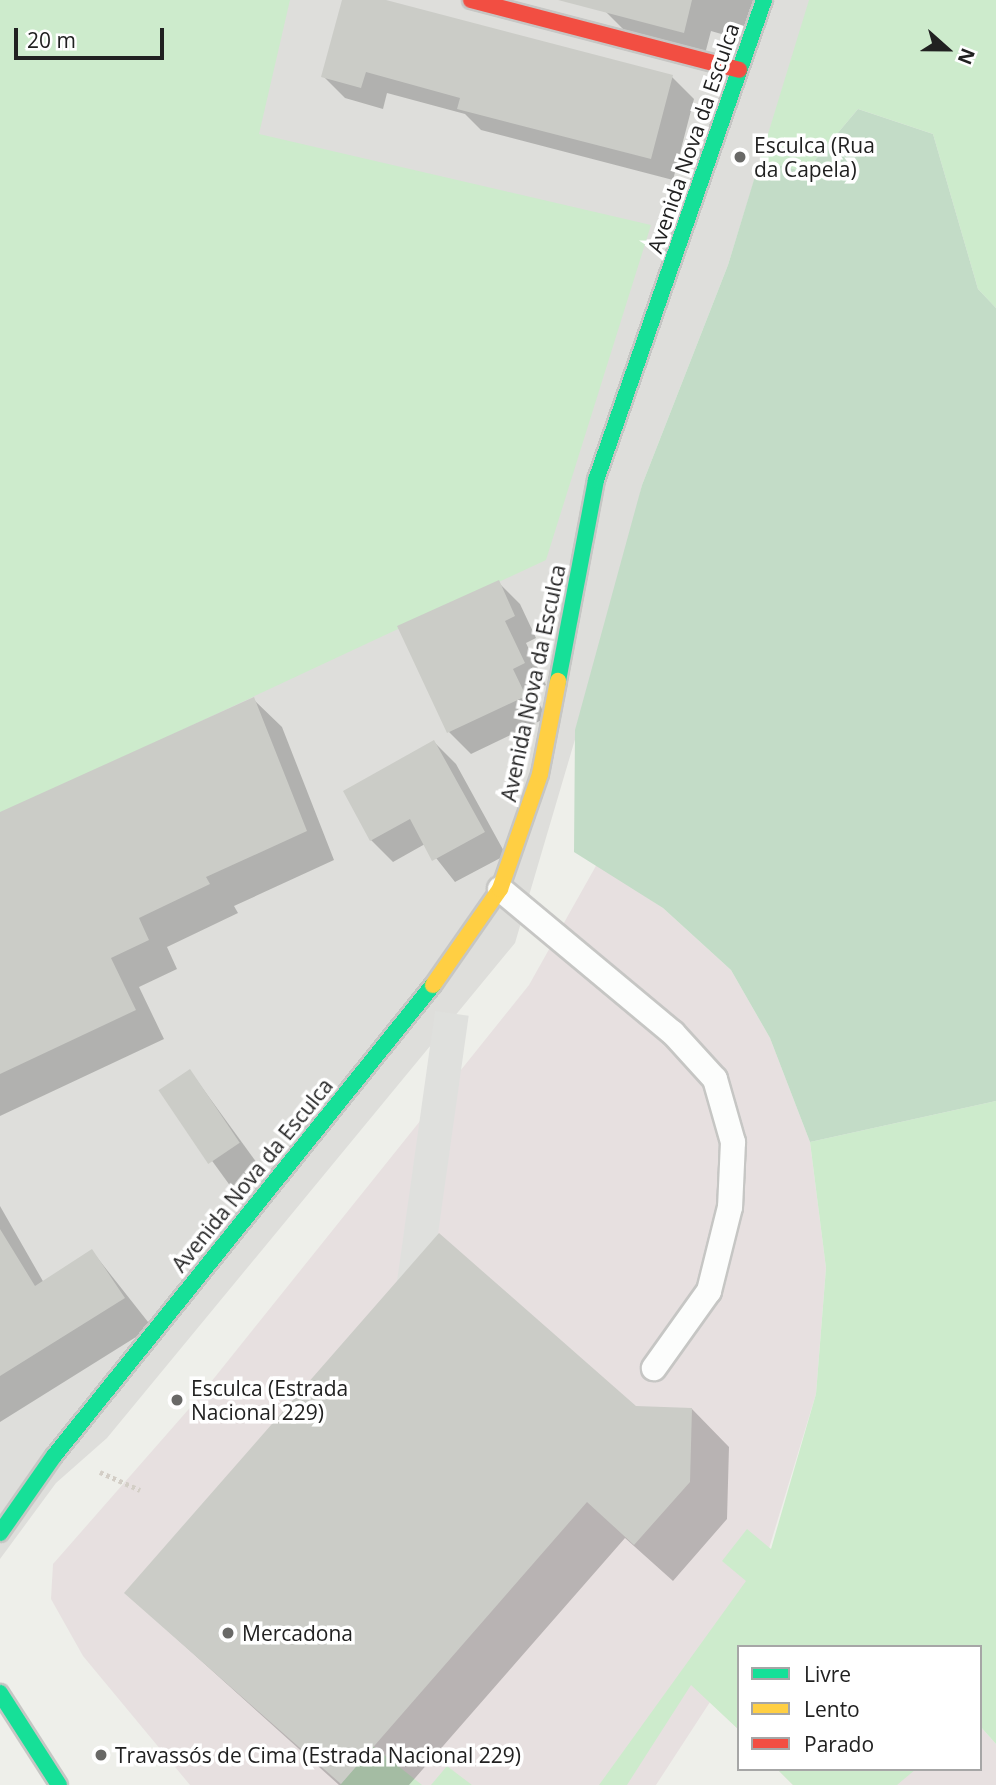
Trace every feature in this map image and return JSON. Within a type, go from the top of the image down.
[{"type":"street","points":[[471,0],[739,70]]},
{"type":"street","name":"Avenida Nova da Esculca","points":[[0,1533],[54,1455],[454,959],[500,889],[540,774],[596,480],[764,0]]},
{"type":"street","name":"Avenida Nova da Esculca","points":[[11,1487],[54,1455]]},
{"type":"street","points":[[0,1693],[59,1785]]},
{"type":"lane","points":[[500,889],[673,1033],[715,1079],[733,1142],[730,1207],[709,1291],[654,1368]]},
{"type":"shaded area","points":[[0,0],[810,0],[728,265],[642,485],[614,607],[515,943],[107,1438],[56,1483],[0,1559]]},
{"type":"shaded area","points":[[597,864],[663,908],[731,970],[770,1038],[810,1142],[826,1268],[816,1394],[740,1645],[737,1645],[737,1728],[710,1702],[656,1785],[190,1785],[83,1656],[51,1599],[53,1564],[195,1402],[529,985]]},
{"type":"shaded area","points":[[435,1011],[469,1016],[389,1580],[356,1575]]},
{"type":"shaded area","points":[[982,1728],[996,1744],[996,1785],[793,1785],[779,1771],[982,1771]]},
{"type":"green space","points":[[0,0],[290,0],[259,134],[651,225],[546,560],[0,815]]},
{"type":"green space","points":[[809,0],[996,0],[996,308],[978,289],[933,134],[858,109],[805,172],[760,160]]},
{"type":"green space","points":[[858,109],[933,134],[978,289],[996,308],[996,1101],[810,1142],[770,1038],[731,970],[663,908],[574,852],[575,730],[642,485],[728,265],[760,160],[805,172]]},
{"type":"green space","points":[[996,1101],[996,1744],[982,1728],[982,1645],[737,1645],[737,1728],[691,1685],[627,1785],[599,1785],[746,1581],[722,1561],[747,1529],[771,1549],[816,1394],[826,1268],[810,1142]]},
{"type":"green space","points":[[373,1746],[422,1785],[340,1785]]},
{"type":"green space","points":[[447,1766],[472,1785],[431,1785]]},
{"type":"green space","points":[[779,1771],[914,1771],[897,1785],[793,1785]]},
{"type":"building","points":[[342,0],[386,0],[673,75],[651,159],[457,109],[460,98],[366,72],[361,88],[321,77]]},
{"type":"building","points":[[558,0],[692,0],[684,33]]},
{"type":"building","points":[[499,580],[515,616],[505,621],[525,663],[513,669],[526,696],[447,733],[397,626]]},
{"type":"building","points":[[254,697],[307,831],[206,877],[210,884],[139,918],[149,940],[111,958],[136,1010],[0,1074],[0,812]]},
{"type":"building","points":[[434,740],[485,832],[432,861],[410,819],[370,841],[343,791]]},
{"type":"building","points":[[190,1069],[240,1143],[208,1164],[158,1090]]},
{"type":"building","points":[[0,1229],[35,1286],[92,1249],[125,1298],[0,1376]]},
{"type":"building","points":[[439,1233],[636,1406],[692,1408],[690,1482],[634,1545],[587,1502],[341,1784],[124,1593]]},
{"type":"traffic: fast","points":[[558,681],[596,480],[764,0]]},
{"type":"traffic: fast","points":[[0,1533],[54,1456],[433,985]]},
{"type":"traffic: fast","points":[[0,1693],[59,1785]]},
{"type":"traffic: slow","points":[[433,985],[500,889],[540,774],[558,681]]},
{"type":"traffic: jam","points":[[471,0],[739,70]]},
{"type":"place","name":"Esculca (Rua da Capela)","points":[[740,157]]},
{"type":"place","name":"Esculca (Estrada Nacional 229)","points":[[177,1400]]},
{"type":"place","name":"Mercadona","points":[[228,1633]]},
{"type":"place","name":"Travassós de Cima (Estrada Nacional 229)","points":[[101,1755]]}]
